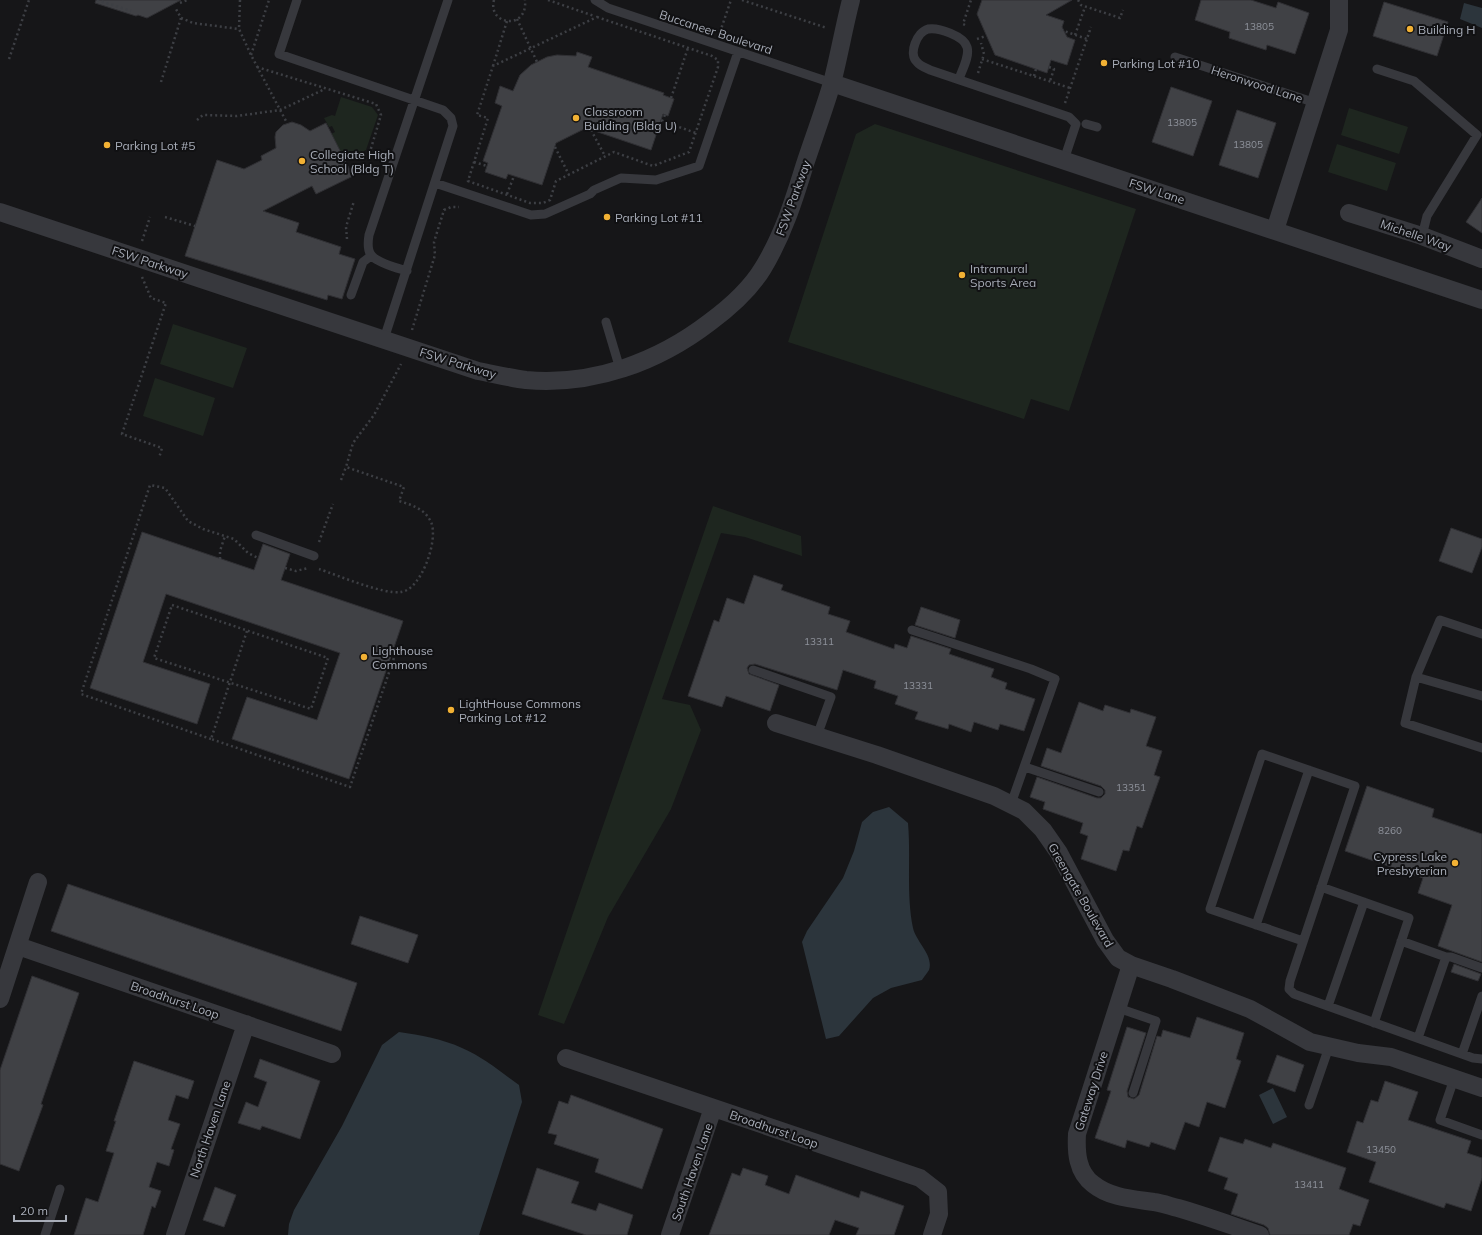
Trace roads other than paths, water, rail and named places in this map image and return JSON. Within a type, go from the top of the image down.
[{"type":"street","name":"FSW Parkway","points":[[0,212],[407,346],[478,371],[526,380],[568,380],[590,377],[620,369],[655,356],[694,334],[718,316],[740,295],[762,270],[789,215],[832,83],[851,0]]},
{"type":"street","name":"Heronwood Lane","points":[[1275,230],[1339,30],[1339,0]]},
{"type":"street","name":"FSW Lane","points":[[832,83],[1482,300]]},
{"type":"street","name":"Michelle Way","points":[[1349,213],[1422,236],[1482,259]]},
{"type":"street","name":"Greengate Boulevard","points":[[776,723],[994,796],[1024,811],[1043,830],[1059,853],[1105,940],[1118,958],[1131,965],[1250,1009],[1310,1042],[1358,1053],[1391,1057],[1482,1088]]},
{"type":"street","points":[[0,999],[38,882]]},
{"type":"street","name":"Broadhurst Loop","points":[[18,946],[332,1054]]},
{"type":"street","name":"Gateway Drive","points":[[1131,965],[1077,1134],[1076,1149],[1078,1163],[1085,1176],[1093,1184],[1121,1197],[1155,1202],[1178,1208],[1260,1235]]},
{"type":"street","name":"North Haven Lane","points":[[175,1235],[246,1024]]},
{"type":"street","name":"Broadhurst Loop","points":[[566,1058],[920,1178],[938,1192],[939,1214],[932,1235]]},
{"type":"street","name":"South Haven Lane","points":[[670,1235],[713,1108]]},
{"type":"lane","points":[[297,0],[279,54],[443,110],[451,118],[453,126],[384,339]]},
{"type":"lane","points":[[406,271],[378,261],[371,256],[368,247],[369,235],[448,0]]},
{"type":"lane","name":"Buccaneer Boulevard","points":[[595,0],[608,8],[832,83]]},
{"type":"lane","points":[[959,79],[967,56],[967,47],[963,39],[936,29],[922,31],[918,37],[914,50],[914,58],[916,62],[930,70],[1069,117],[1076,124],[1064,160]]},
{"type":"lane","points":[[435,183],[531,215],[545,214],[621,178],[656,180],[699,166],[738,52]]},
{"type":"lane","name":"Heronwood Lane","points":[[1175,57],[1316,103]]},
{"type":"lane","points":[[1376,69],[1414,81],[1477,135],[1427,216],[1422,236]]},
{"type":"lane","points":[[1086,124],[1097,127]]},
{"type":"lane","points":[[351,295],[363,262],[371,256]]},
{"type":"lane","points":[[606,322],[620,369]]},
{"type":"lane","points":[[256,535],[314,556]]},
{"type":"lane","points":[[1482,634],[1440,620],[1416,678],[1405,723],[1482,748]]},
{"type":"lane","points":[[912,630],[1031,669],[1055,679],[1011,804]]},
{"type":"lane","points":[[753,670],[831,697],[817,736]]},
{"type":"lane","points":[[1416,678],[1482,696]]},
{"type":"lane","points":[[1303,941],[1210,909],[1262,754],[1355,786],[1303,941],[1290,981],[1289,989],[1294,994],[1473,1058],[1482,1059]]},
{"type":"lane","points":[[1024,767],[1099,792]]},
{"type":"lane","points":[[1256,925],[1309,770]]},
{"type":"lane","points":[[1321,887],[1409,918],[1374,1023]]},
{"type":"lane","points":[[1328,1006],[1364,902]]},
{"type":"lane","points":[[1401,941],[1482,968]]},
{"type":"lane","points":[[1418,1038],[1446,957]]},
{"type":"lane","points":[[1462,1054],[1482,996]]},
{"type":"lane","points":[[1118,1008],[1156,1021],[1133,1093]]},
{"type":"lane","points":[[1309,1105],[1330,1047]]},
{"type":"lane","points":[[1454,1079],[1440,1120],[1482,1135]]},
{"type":"lane","points":[[45,1235],[60,1189]]},
{"type":"place","name":"Building H","points":[[1410,29]]},
{"type":"place","name":"Parking Lot #10","points":[[1104,63]]},
{"type":"place","name":"Classroom Building (Bldg U)","points":[[576,118]]},
{"type":"place","name":"Parking Lot #5","points":[[107,145]]},
{"type":"place","name":"Collegiate High School (Bldg T)","points":[[302,161]]},
{"type":"place","name":"Parking Lot #11","points":[[607,217]]},
{"type":"place","name":"Intramural Sports Area","points":[[962,275]]},
{"type":"place","name":"Lighthouse Commons","points":[[364,657]]},
{"type":"place","name":"LightHouse Commons Parking Lot #12","points":[[451,710]]},
{"type":"place","name":"Cypress Lake Presbyterian","points":[[1455,863]]}]
